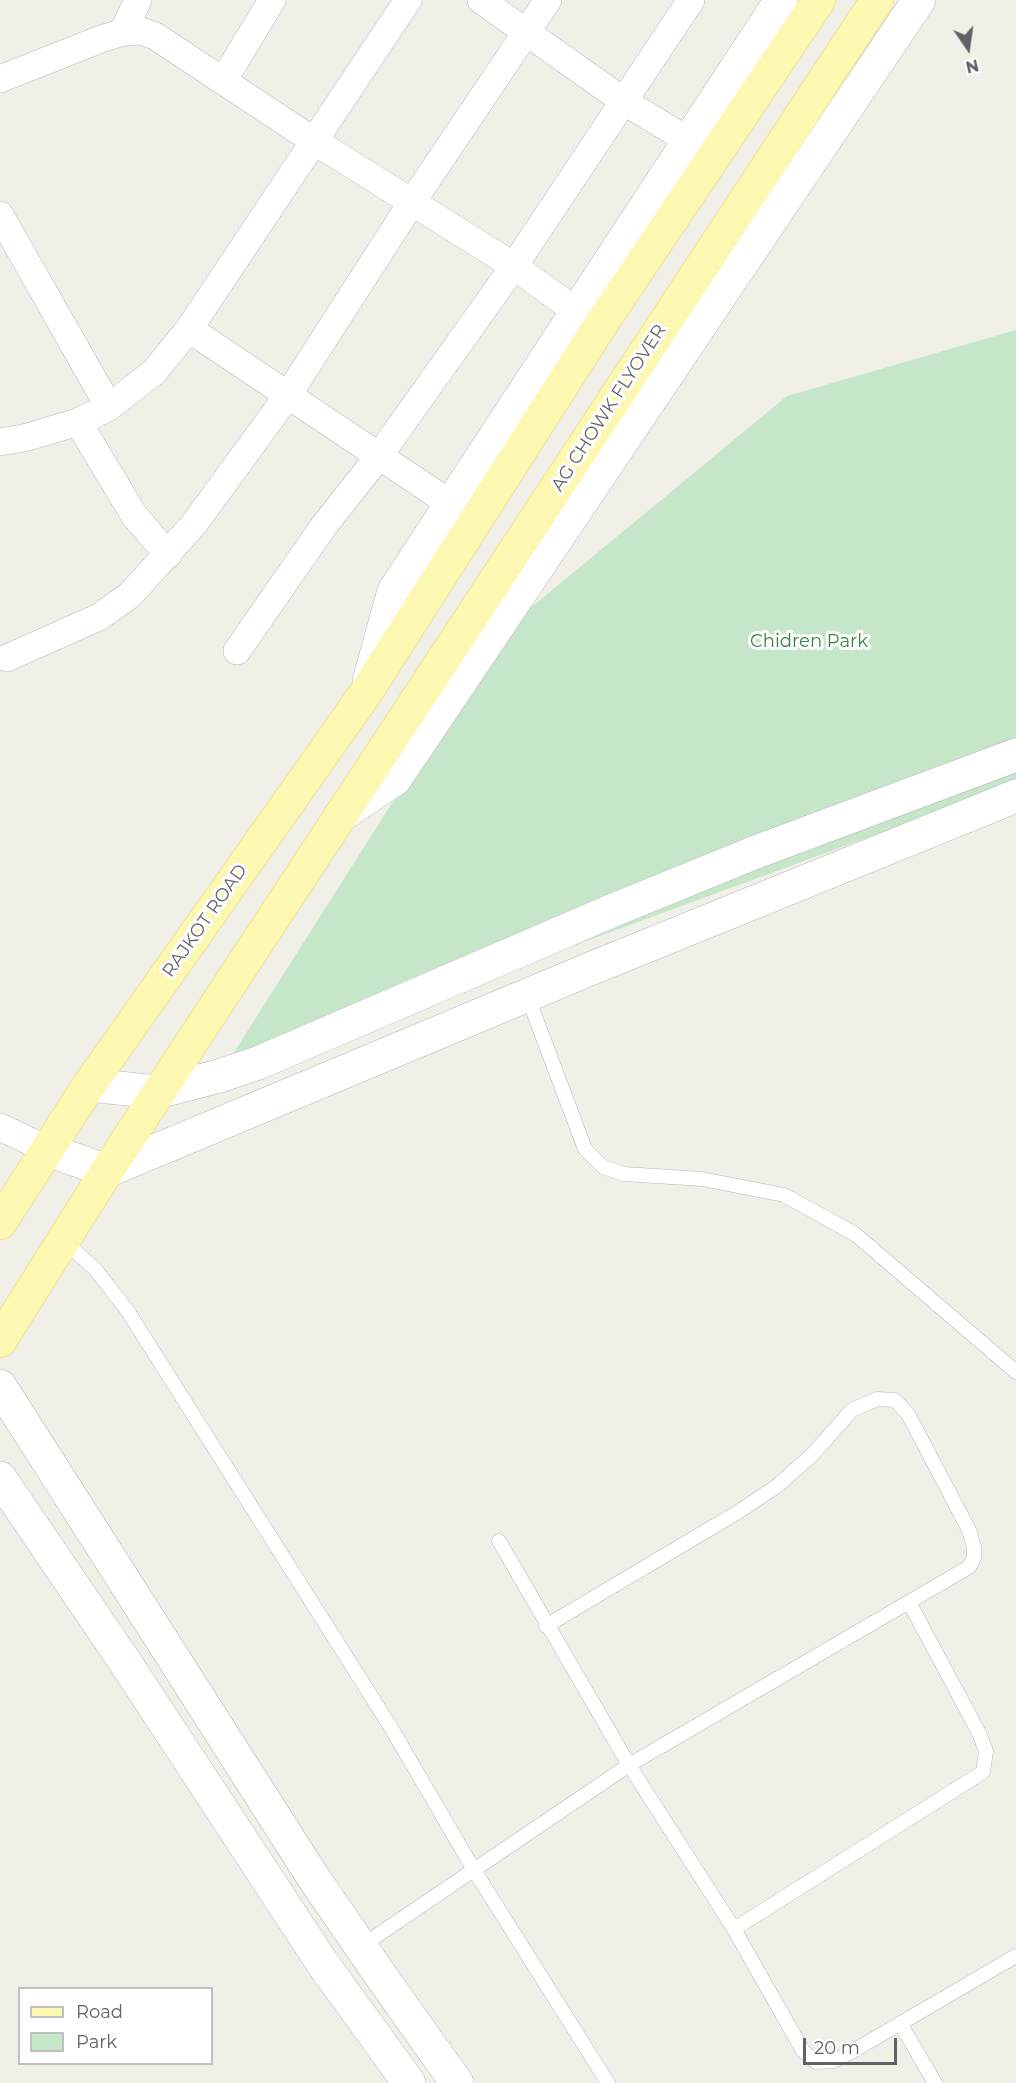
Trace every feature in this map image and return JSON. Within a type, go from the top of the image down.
[{"type":"main road","points":[[365,694],[598,329],[819,0]]},
{"type":"main road","name":"AG CHOWK FLYOVER","points":[[340,816],[877,0]]},
{"type":"main road","name":"RAJKOT ROAD","points":[[0,1223],[89,1085],[365,694]]},
{"type":"main road","points":[[0,1341],[107,1170],[340,816]]},
{"type":"street","points":[[223,81],[272,0]]},
{"type":"street","points":[[0,442],[24,438],[78,422],[108,407],[154,372],[189,329],[408,0]]},
{"type":"street","points":[[481,0],[625,102],[689,141]]},
{"type":"street","points":[[7,658],[99,616],[130,595],[194,524],[288,395],[412,202],[548,0]]},
{"type":"street","points":[[237,651],[323,527],[379,456],[514,266],[691,0]]},
{"type":"street","points":[[365,694],[394,591],[781,0]]},
{"type":"street","points":[[340,816],[395,779],[919,0]]},
{"type":"street","points":[[123,32],[134,2]]},
{"type":"street","points":[[0,79],[123,32],[141,31],[155,36],[314,141],[514,266],[577,312]]},
{"type":"street","points":[[0,215],[108,407]]},
{"type":"street","points":[[189,329],[451,504]]},
{"type":"street","points":[[78,422],[134,515],[168,555]]},
{"type":"street","points":[[89,1085],[158,1092],[258,1064],[616,909],[734,861],[1016,755]]},
{"type":"street","points":[[0,1127],[48,1150],[107,1170],[527,995],[1016,796]]},
{"type":"street","points":[[0,1386],[307,1867],[360,1947],[457,2083]]},
{"type":"street","points":[[0,1478],[112,1643],[323,1964],[409,2083]]},
{"type":"lane","points":[[527,995],[585,1149],[603,1167],[624,1174],[702,1179],[784,1195],[855,1234],[1016,1372]]},
{"type":"lane","points":[[63,1240],[95,1269],[127,1310],[390,1726],[474,1869],[608,2083]]},
{"type":"lane","points":[[360,1947],[629,1766],[969,1567],[974,1558],[974,1546],[969,1530],[908,1414],[895,1400],[877,1399],[852,1410],[812,1455],[777,1486],[738,1512],[546,1626]]},
{"type":"lane","points":[[499,1541],[546,1626],[629,1766],[734,1929],[803,2051],[816,2062],[832,2061],[1016,1956]]},
{"type":"lane","points":[[734,1929],[983,1772],[986,1751],[979,1733],[909,1602]]},
{"type":"lane","points":[[900,2023],[935,2083]]},
{"type":"green space","name":"Chidren Park","points":[[1016,330],[1016,783],[219,1076],[499,634],[787,396]]}]
